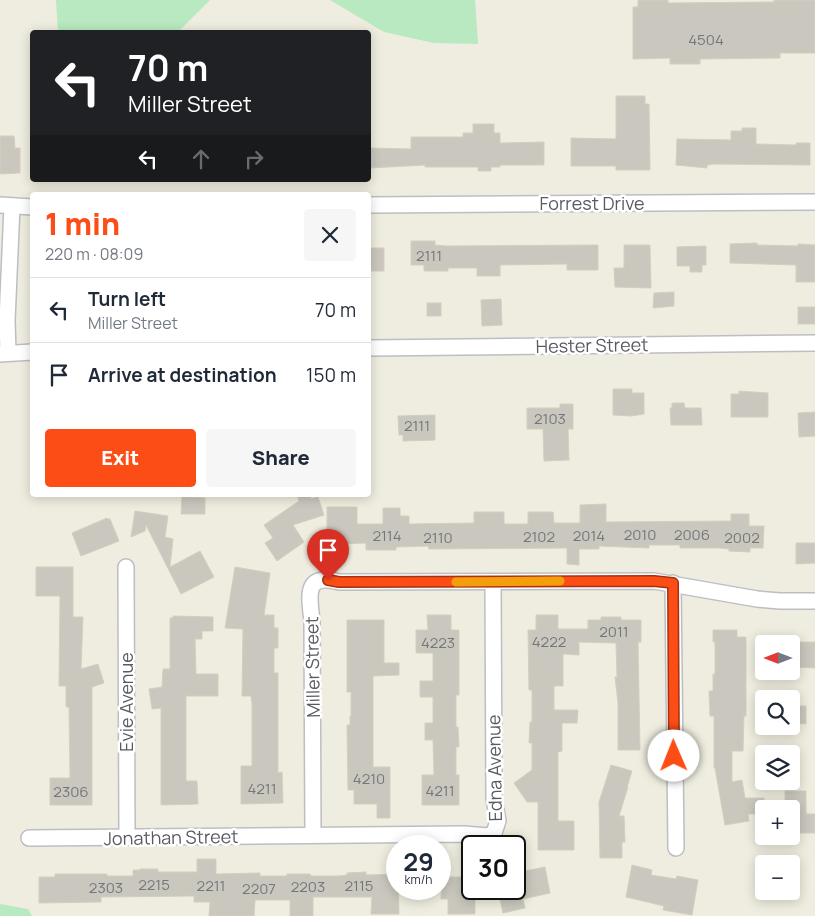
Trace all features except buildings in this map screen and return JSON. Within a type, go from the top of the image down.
[{"type":"street","name":"Forrest Drive","points":[[371,205],[815,202]]},
{"type":"street","points":[[30,207],[6,206],[7,312],[4,353],[30,352]]},
{"type":"street","name":"Hester Street","points":[[371,348],[815,343]]},
{"type":"street","name":"Evie Avenue","points":[[126,568],[127,837]]},
{"type":"street","name":"Miller Street","points":[[313,835],[312,621],[309,596],[312,585],[318,581],[654,581],[757,599],[815,601]]},
{"type":"street","name":"Edna Avenue","points":[[313,835],[464,834],[488,836],[494,833],[498,821],[494,799],[492,582]]},
{"type":"street","points":[[673,583],[676,848]]},
{"type":"street","name":"Jonathan Street","points":[[29,838],[313,835]]},
{"type":"green space","points":[[56,0],[210,0],[180,30],[58,30]]},
{"type":"green space","points":[[330,0],[475,0],[478,44],[434,43],[384,32]]},
{"type":"green space","points":[[0,904],[28,909],[32,916],[0,916]]},
{"type":"slow traffic","points":[[456,582],[560,581]]},
{"type":"route","points":[[328,580],[339,582],[654,581],[673,583],[674,756]]}]
